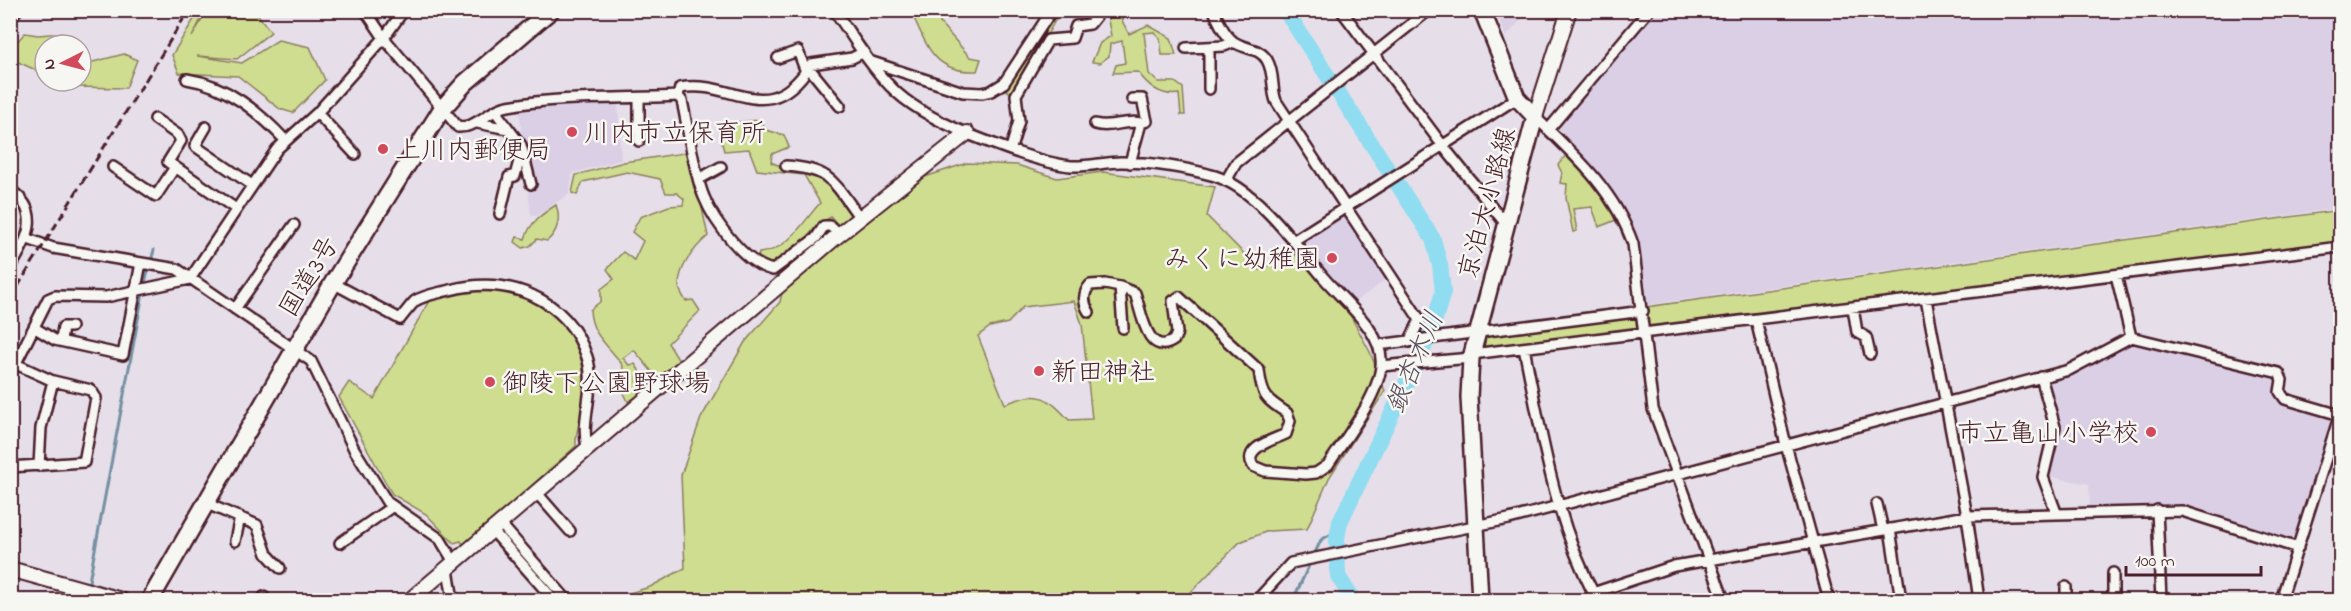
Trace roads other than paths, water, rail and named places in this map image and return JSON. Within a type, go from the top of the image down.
[{"type":"highway","name":"国道3号","points":[[150,600],[333,283],[442,109],[465,83],[551,10]]},
{"type":"main road","name":"京泊大小路線","points":[[1480,600],[1469,397],[1472,356],[1476,333],[1535,117],[1517,98],[1482,10]]},
{"type":"street","points":[[10,19],[16,10]]},
{"type":"street","points":[[365,10],[384,38],[458,127],[477,123],[504,106],[529,102],[678,96]]},
{"type":"street","points":[[10,375],[48,299],[55,296],[106,297],[136,289],[182,283],[190,279],[277,149],[317,113],[384,38],[404,10]]},
{"type":"street","points":[[834,10],[890,87],[912,104],[967,134],[1044,160],[1073,166],[1130,163],[1198,172],[1226,181],[1252,199],[1293,241],[1324,279],[1355,309],[1378,345],[1382,366],[1374,390],[1328,465],[1316,473],[1306,474],[1258,469],[1250,460],[1254,449],[1286,434],[1290,421],[1287,412],[1267,401],[1261,389],[1259,370],[1179,297],[1173,301],[1177,333],[1174,340],[1160,344],[1153,341],[1147,332],[1135,293],[1105,284],[1090,285],[1085,290],[1084,300],[1089,312]]},
{"type":"street","points":[[872,62],[963,92],[982,93],[1004,82],[1052,10]]},
{"type":"street","points":[[1011,148],[1019,121],[1016,95],[1048,40],[1072,38],[1076,26],[1090,24],[1101,10]]},
{"type":"street","points":[[1214,10],[1233,42],[1260,52],[1267,60],[1273,72],[1273,93],[1287,119],[1420,320],[1411,341]]},
{"type":"street","points":[[1341,10],[1443,146],[1505,223]]},
{"type":"street","points":[[1226,181],[1236,163],[1287,119],[1429,10]]},
{"type":"street","points":[[1569,10],[1535,117],[1599,182],[1626,224],[1633,244],[1653,409],[1720,599]]},
{"type":"street","points":[[1548,130],[1649,10]]},
{"type":"street","points":[[1186,48],[1224,46],[1233,42]]},
{"type":"street","points":[[1209,47],[1209,89]]},
{"type":"street","points":[[778,58],[798,51],[807,70],[840,106]]},
{"type":"street","points":[[678,96],[680,88],[693,86],[756,100],[770,99],[785,91],[811,64],[852,58],[864,52]]},
{"type":"street","points":[[187,79],[206,82],[233,95],[286,141]]},
{"type":"street","points":[[678,96],[682,101],[704,197],[733,243],[765,269],[773,270],[816,238],[824,226],[830,226],[839,234]]},
{"type":"street","points":[[639,98],[639,141]]},
{"type":"street","points":[[1293,241],[1517,98]]},
{"type":"street","points":[[1095,124],[1108,126],[1147,121],[1142,99],[1132,99]]},
{"type":"street","points":[[495,111],[522,148],[531,184]]},
{"type":"street","points":[[317,113],[355,154]]},
{"type":"street","points":[[156,119],[178,135],[181,141],[168,162],[236,209]]},
{"type":"street","points":[[477,123],[508,129]]},
{"type":"street","points":[[1130,163],[1142,123]]},
{"type":"street","points":[[206,127],[195,146],[252,186]]},
{"type":"street","points":[[410,600],[839,234],[967,134]]},
{"type":"street","points":[[500,214],[509,177],[515,176],[522,148]]},
{"type":"street","points":[[699,179],[721,166]]},
{"type":"street","points":[[786,166],[809,167],[829,176],[860,218]]},
{"type":"street","points":[[113,167],[156,196],[175,167]]},
{"type":"street","points":[[10,190],[25,206],[30,222],[28,239],[10,268]]},
{"type":"street","points":[[235,309],[294,225]]},
{"type":"street","points":[[28,239],[53,248],[177,269],[311,361],[354,449],[387,502],[440,539],[451,565],[453,600]]},
{"type":"street","points":[[1382,366],[1423,363],[1524,348],[2340,247]]},
{"type":"street","points":[[35,328],[61,341],[123,355],[136,289],[148,264]]},
{"type":"street","points":[[2116,275],[2132,337]]},
{"type":"street","points":[[333,283],[400,319],[416,301],[465,286],[512,288],[529,292],[550,304],[579,337],[588,359],[588,408],[583,430],[587,447]]},
{"type":"street","points":[[1120,287],[1123,328]]},
{"type":"street","points":[[1926,299],[1967,516],[1980,600]]},
{"type":"street","points":[[1853,308],[1857,332],[1866,337],[1870,354]]},
{"type":"street","points":[[1378,345],[1642,311]]},
{"type":"street","points":[[1756,320],[1786,445],[1829,600]]},
{"type":"street","points":[[61,341],[63,327],[71,327]]},
{"type":"street","points":[[1257,600],[1286,566],[1306,559],[1475,526],[1557,506],[2069,370],[2132,337],[2279,373],[2282,380],[2280,392],[2285,399],[2340,414],[2281,600]]},
{"type":"street","points":[[1524,348],[1557,506],[1583,574],[1595,597],[1674,566],[1967,516],[2056,512],[2182,511],[2298,548]]},
{"type":"street","points":[[10,467],[84,462],[96,398],[91,390],[53,381],[16,364]]},
{"type":"street","points":[[2041,377],[2055,427],[2043,477],[2056,512]]},
{"type":"street","points":[[39,466],[41,428],[53,381]]},
{"type":"street","points":[[536,492],[570,531]]},
{"type":"street","points":[[205,503],[257,525],[267,554],[280,568]]},
{"type":"street","points":[[1877,504],[1886,530],[1901,600]]},
{"type":"street","points":[[340,543],[393,506]]},
{"type":"street","points":[[2157,510],[2161,600]]},
{"type":"street","points":[[235,541],[240,517]]},
{"type":"street","points":[[496,526],[554,600]]},
{"type":"street","points":[[496,526],[567,600]]},
{"type":"street","points":[[10,570],[121,600]]},
{"type":"street","points":[[2113,573],[2113,600]]},
{"type":"street","points":[[2066,587],[2066,600]]},
{"type":"waterway","name":"銀杏木川","points":[[1285,10],[1433,239],[1440,265],[1443,292],[1431,332],[1340,522],[1337,538],[1338,576],[1353,600]]},
{"type":"waterway","points":[[144,286],[154,250]]},
{"type":"waterway","points":[[88,587],[143,293]]},
{"type":"waterway","points":[[1314,555],[1321,540],[1338,530],[1340,522]]},
{"type":"waterway","points":[[1293,600],[1311,561]]},
{"type":"railway","points":[[10,299],[189,10]]},
{"type":"place","name":"川内市立保育所","points":[[572,132]]},
{"type":"place","name":"上川内郵便局","points":[[383,149]]},
{"type":"place","name":"みくに幼稚園","points":[[1332,258]]},
{"type":"place","name":"新田神社","points":[[1039,371]]},
{"type":"place","name":"御陵下公園野球場","points":[[490,382]]},
{"type":"place","name":"市立亀山小学校","points":[[2151,432]]}]
